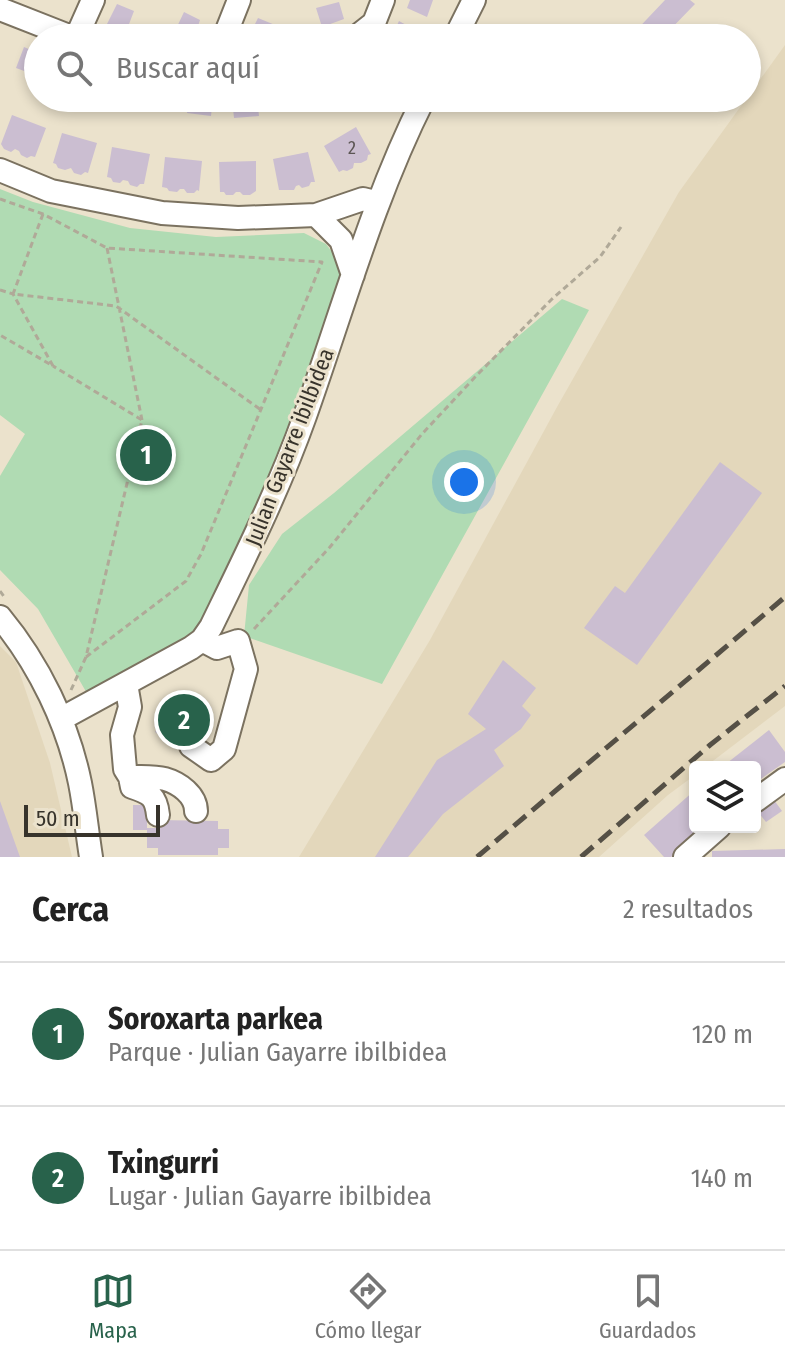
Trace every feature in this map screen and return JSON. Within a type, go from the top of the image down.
[{"type":"street","points":[[82,24],[93,0]]},
{"type":"street","points":[[230,24],[239,0]]},
{"type":"street","points":[[373,24],[383,0]]},
{"type":"street","points":[[462,24],[474,0]]},
{"type":"street","points":[[0,9],[39,24]]},
{"type":"street","name":"Julian Gayarre ibilbidea","points":[[61,719],[191,648],[202,640],[211,627],[264,518],[304,419],[372,217],[417,112]]},
{"type":"street","points":[[0,170],[51,191],[162,213],[238,218],[316,215],[363,199],[371,201],[372,217],[332,232]]},
{"type":"street","points":[[316,215],[341,240],[353,275]]},
{"type":"street","points":[[0,617],[28,656],[61,719],[79,780],[91,857]]},
{"type":"street","points":[[191,746],[211,760],[224,749],[246,669],[238,641],[217,648],[202,640]]},
{"type":"street","points":[[126,684],[130,707],[122,735],[125,769],[132,787],[150,795],[157,802],[158,815]]},
{"type":"street","points":[[130,777],[165,779],[186,790],[196,803],[196,811]]},
{"type":"street","points":[[761,797],[785,779]]},
{"type":"street","points":[[685,857],[712,833]]},
{"type":"path","points":[[0,199],[43,214],[107,248],[322,262],[201,554],[186,581],[86,657]]},
{"type":"path","points":[[43,214],[13,294],[53,366]]},
{"type":"path","points":[[238,641],[252,631],[330,547],[422,434],[552,299],[600,257],[621,227]]},
{"type":"path","points":[[68,696],[86,657],[142,420],[107,248]]},
{"type":"path","points":[[0,290],[116,306],[261,410]]},
{"type":"path","points":[[0,335],[142,420]]},
{"type":"shaded area","points":[[785,45],[785,706],[713,761],[689,761],[689,779],[599,857],[299,857],[430,640],[679,192],[737,112],[761,112],[761,78]]},
{"type":"shaded area","points":[[0,646],[16,662],[50,763],[72,857],[0,857]]},
{"type":"green space","points":[[0,189],[33,202],[130,228],[216,237],[304,233],[326,244],[341,264],[344,289],[323,351],[218,599],[200,628],[88,695],[38,609],[0,570],[0,476],[25,434],[0,415]]},
{"type":"green space","points":[[562,299],[589,310],[382,684],[244,636],[249,585],[282,534]]},
{"type":"building","points":[[410,0],[433,0],[427,17],[407,8]]},
{"type":"building","points":[[665,0],[690,0],[695,4],[676,24],[642,24]]},
{"type":"building","points":[[339,2],[344,19],[321,24],[316,8]]},
{"type":"building","points":[[117,4],[134,11],[129,24],[107,24]]},
{"type":"building","points":[[184,12],[200,20],[199,24],[178,24]]},
{"type":"building","points":[[258,18],[273,24],[255,24]]},
{"type":"building","points":[[24,47],[24,71],[16,68]]},
{"type":"building","points":[[187,112],[211,112],[211,116]]},
{"type":"building","points":[[233,112],[259,112],[259,116],[234,118]]},
{"type":"building","points":[[12,115],[46,128],[35,157],[27,158],[15,149],[11,152],[1,144]]},
{"type":"building","points":[[356,127],[371,154],[367,160],[354,163],[353,168],[339,172],[324,146]]},
{"type":"building","points":[[62,133],[97,143],[88,173],[74,173],[71,168],[65,170],[53,163]]},
{"type":"building","points":[[112,147],[150,154],[144,184],[137,187],[128,181],[113,182],[107,177]]},
{"type":"building","points":[[308,152],[315,182],[302,188],[296,186],[294,190],[279,190],[273,159]]},
{"type":"building","points":[[165,157],[202,161],[199,191],[187,193],[180,189],[177,192],[162,187]]},
{"type":"building","points":[[256,161],[256,191],[250,195],[220,192],[219,162]]},
{"type":"building","points":[[720,462],[762,493],[637,665],[584,628],[615,586],[625,593]]},
{"type":"building","points":[[503,660],[536,688],[522,706],[531,715],[521,729],[494,750],[504,766],[443,814],[408,857],[375,857],[437,760],[486,729],[468,714]]},
{"type":"building","points":[[185,690],[212,708],[182,751],[155,732]]},
{"type":"building","points":[[769,730],[785,752],[785,762],[761,779],[761,761],[730,761]]},
{"type":"building","points":[[689,795],[689,833],[697,833],[671,857],[664,857],[644,835]]},
{"type":"building","points":[[774,800],[782,811],[766,822],[761,810]]},
{"type":"building","points":[[0,801],[20,857],[0,857]]},
{"type":"building","points":[[133,805],[147,805],[147,830],[133,830]]},
{"type":"building","points":[[158,820],[218,821],[218,829],[229,829],[229,848],[218,848],[218,855],[158,855],[158,848],[147,848],[147,828],[158,828]]},
{"type":"building","points":[[785,849],[785,857],[712,857],[712,851]]},
{"type":"railway","points":[[477,857],[785,597]]},
{"type":"railway","points":[[581,857],[710,745],[785,686]]},
{"type":"place","name":"Soroxarta parkea","points":[[146,455]]},
{"type":"place","name":"Txingurri","points":[[184,720]]}]
